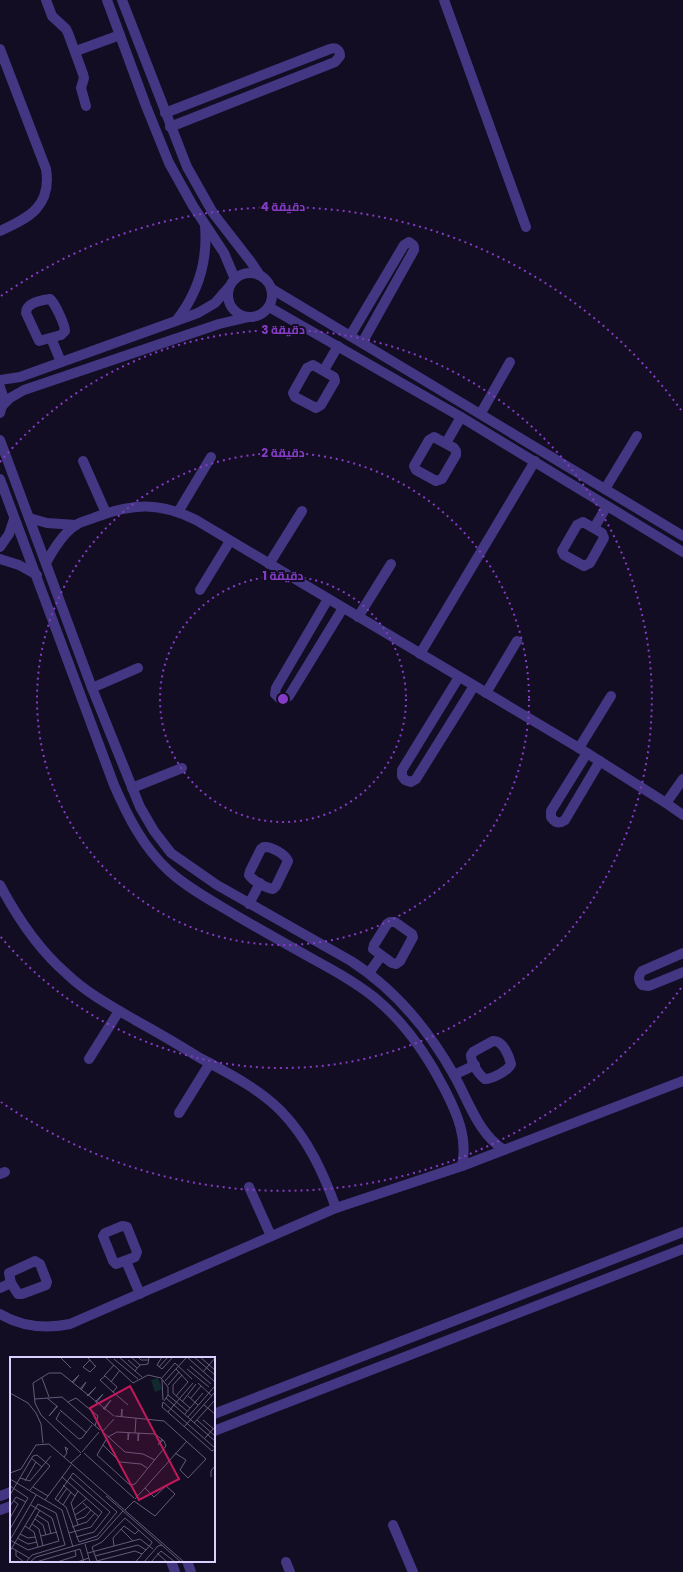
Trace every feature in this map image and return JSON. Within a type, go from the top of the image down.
[{"type":"street","points":[[46,0],[52,16],[66,29],[76,51],[83,74],[81,88],[86,106]]},
{"type":"street","points":[[106,0],[169,162],[180,185],[205,226],[224,253],[232,283],[228,298],[232,307],[239,314],[249,317]]},
{"type":"street","points":[[1,411],[10,398],[24,390],[219,324],[262,314],[269,307],[272,298],[272,289],[267,280],[259,274],[203,197],[186,167],[122,0]]},
{"type":"street","points":[[444,0],[526,227]]},
{"type":"street","points":[[76,51],[120,35]]},
{"type":"street","points":[[165,114],[334,48],[338,49],[340,52],[340,56],[335,62],[170,127]]},
{"type":"street","points":[[0,49],[48,177],[44,197],[34,212],[21,221],[0,231]]},
{"type":"street","points":[[294,64],[299,77]]},
{"type":"street","points":[[146,106],[160,101]]},
{"type":"street","points":[[175,322],[189,303],[202,272],[206,249],[205,226]]},
{"type":"street","points":[[350,336],[404,245],[409,242],[411,243],[414,250],[362,343]]},
{"type":"street","points":[[391,268],[401,273]]},
{"type":"street","points":[[0,380],[20,377],[175,322],[207,309],[223,296],[232,283],[244,274],[259,274]]},
{"type":"street","points":[[272,289],[481,413],[683,536]]},
{"type":"street","points":[[48,299],[53,301],[65,329],[63,333],[51,338],[41,341],[37,339],[26,313],[28,306],[48,299]]},
{"type":"street","points":[[269,307],[461,417],[683,552]]},
{"type":"street","points":[[51,338],[61,362]]},
{"type":"street","points":[[324,370],[338,346]]},
{"type":"street","points":[[481,413],[510,362]]},
{"type":"street","points":[[313,365],[324,370],[334,377],[335,381],[319,407],[314,408],[294,395],[294,390],[309,366],[313,365]]},
{"type":"street","points":[[0,387],[3,394],[1,411]]},
{"type":"street","points":[[446,443],[461,417]]},
{"type":"street","points":[[605,489],[637,436]]},
{"type":"street","points":[[434,437],[446,443],[455,449],[456,453],[440,480],[434,481],[415,468],[416,462],[430,438],[434,437]]},
{"type":"street","points":[[1,446],[92,688],[132,788],[146,820],[162,843],[172,853],[217,885],[369,973],[404,1005],[425,1030],[454,1075],[481,1127],[492,1141],[504,1150]]},
{"type":"street","points":[[178,512],[211,457]]},
{"type":"street","points":[[83,461],[106,514]]},
{"type":"street","points":[[420,654],[534,461]]},
{"type":"street","points":[[0,479],[3,496],[37,576],[114,786],[135,829],[147,848],[182,882],[209,900],[343,976],[365,990],[384,1006],[413,1038],[437,1075],[449,1098],[460,1125],[464,1151],[462,1166]]},
{"type":"street","points":[[29,518],[57,524],[76,525],[126,508],[148,506],[178,512],[196,520],[600,761],[683,815]]},
{"type":"street","points":[[594,528],[606,506]]},
{"type":"street","points":[[269,564],[302,511]]},
{"type":"street","points":[[0,547],[9,534],[14,519]]},
{"type":"street","points":[[582,522],[594,528],[603,534],[604,538],[588,565],[582,566],[562,553],[563,547],[578,523],[582,522]]},
{"type":"street","points":[[46,563],[59,542],[76,525]]},
{"type":"street","points":[[200,590],[230,541]]},
{"type":"street","points":[[0,559],[18,565],[37,576]]},
{"type":"street","points":[[358,617],[391,564]]},
{"type":"street","points":[[328,599],[276,688],[275,694],[279,698],[284,699],[289,696],[343,608]]},
{"type":"street","points":[[486,693],[517,642]]},
{"type":"street","points":[[292,661],[306,670]]},
{"type":"street","points":[[92,688],[138,668]]},
{"type":"street","points":[[459,677],[402,770],[402,776],[405,780],[411,782],[416,779],[474,686]]},
{"type":"street","points":[[600,761],[565,820],[559,823],[555,822],[551,817],[551,811],[611,696]]},
{"type":"street","points":[[418,745],[432,753]]},
{"type":"street","points":[[132,788],[182,768]]},
{"type":"street","points":[[666,803],[683,779]]},
{"type":"street","points":[[249,904],[260,883]]},
{"type":"street","points":[[0,884],[27,928],[53,961],[81,986],[119,1011],[259,1092],[289,1120],[314,1156],[336,1208]]},
{"type":"street","points":[[275,938],[284,923]]},
{"type":"street","points":[[683,953],[642,971],[639,976],[639,980],[642,985],[649,986],[683,972]]},
{"type":"street","points":[[369,973],[382,956]]},
{"type":"street","points":[[88,1059],[119,1011]]},
{"type":"street","points":[[179,1113],[210,1063]]},
{"type":"street","points":[[454,1075],[475,1065]]},
{"type":"street","points":[[0,1314],[27,1325],[40,1327],[54,1327],[82,1319],[336,1208],[462,1166],[683,1081]]},
{"type":"street","points":[[249,1187],[272,1236]]},
{"type":"street","points":[[215,1414],[683,1232]]},
{"type":"street","points":[[215,1431],[683,1249]]},
{"type":"street","points":[[126,1261],[140,1294]]},
{"type":"street","points":[[0,1288],[11,1283]]},
{"type":"street","points":[[0,1496],[10,1492]]},
{"type":"street","points":[[0,1510],[10,1506]]},
{"type":"street","points":[[393,1525],[413,1572]]},
{"type":"street","points":[[171,1562],[175,1572]]},
{"type":"street","points":[[187,1562],[191,1572]]},
{"type":"street","points":[[286,1562],[290,1572]]}]
